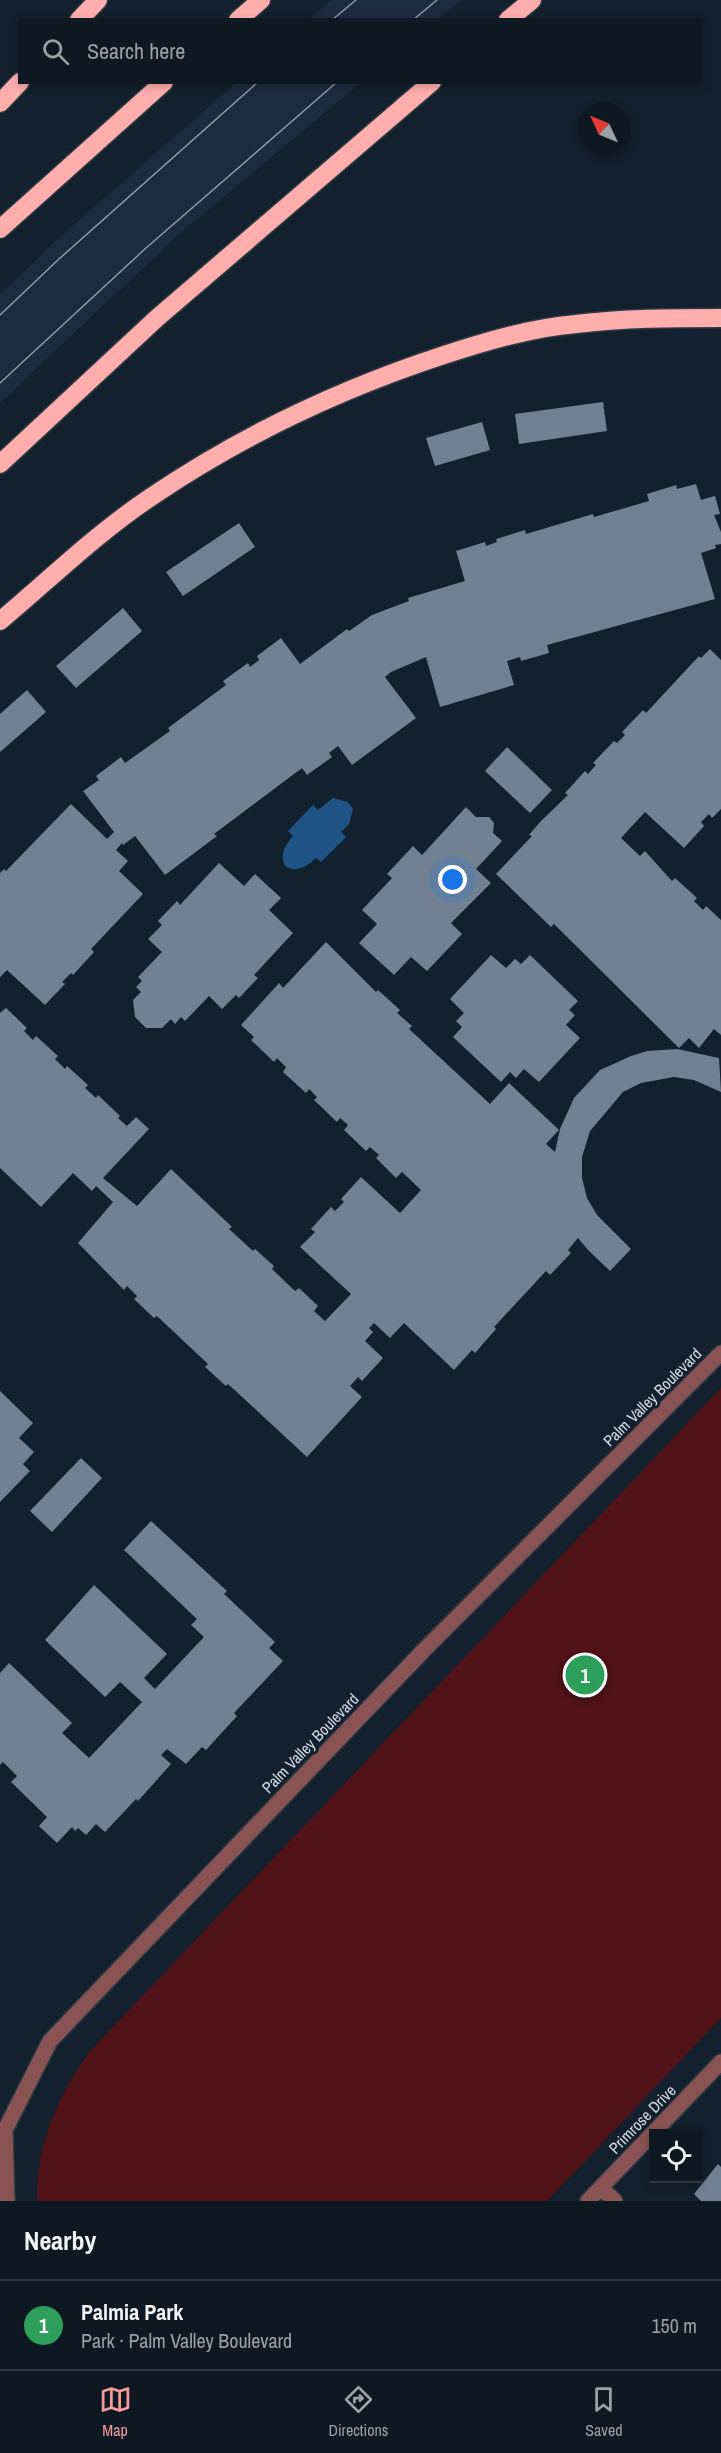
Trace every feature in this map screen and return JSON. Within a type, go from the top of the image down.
[{"type":"highway","points":[[82,18],[98,0]]},
{"type":"highway","points":[[240,18],[261,0]]},
{"type":"highway","points":[[510,18],[532,0]]},
{"type":"highway","points":[[0,103],[18,84]]},
{"type":"highway","points":[[0,229],[162,84]]},
{"type":"highway","points":[[0,464],[157,318],[430,84]]},
{"type":"highway","points":[[0,621],[149,498],[219,455],[303,409],[399,370],[493,339],[574,324],[663,318],[721,318]]},
{"type":"street","name":"Palm Valley Boulevard","points":[[7,2201],[5,2130],[50,2041],[424,1650],[721,1353]]},
{"type":"street","name":"Primrose Drive","points":[[588,2201],[721,2062]]},
{"type":"street","points":[[601,2188],[615,2201]]},
{"type":"shaded area","points":[[331,0],[462,0],[438,18],[310,18]]},
{"type":"shaded area","points":[[235,84],[359,84],[177,236],[0,403],[0,294],[62,235]]},
{"type":"shaded area","points":[[721,1388],[721,2018],[547,2201],[37,2201],[40,2160],[51,2121],[68,2085],[91,2050]]},
{"type":"water","points":[[333,798],[348,802],[353,809],[349,824],[341,832],[346,837],[321,862],[316,858],[298,869],[286,866],[283,854],[293,836],[288,831],[313,805],[318,810]]},
{"type":"building","points":[[603,402],[607,431],[519,444],[515,414]]},
{"type":"building","points":[[482,422],[490,450],[435,466],[426,438]]},
{"type":"building","points":[[696,484],[701,500],[715,496],[720,514],[714,515],[721,532],[721,544],[701,553],[715,599],[547,645],[549,653],[521,661],[520,657],[507,661],[514,685],[440,707],[426,657],[391,672],[385,677],[416,718],[352,765],[338,746],[329,753],[332,757],[307,775],[302,768],[214,834],[217,836],[165,875],[135,836],[123,845],[122,843],[116,850],[128,861],[119,871],[143,894],[91,949],[94,952],[73,975],[71,973],[62,982],[65,984],[45,1005],[7,970],[0,977],[0,873],[4,869],[6,871],[71,804],[107,839],[114,832],[83,791],[99,780],[96,776],[121,757],[125,763],[170,731],[168,728],[226,685],[223,681],[248,663],[250,667],[259,660],[257,656],[281,638],[300,664],[347,629],[349,631],[372,615],[409,601],[408,598],[465,581],[456,551],[485,542],[486,546],[497,542],[496,539],[525,530],[526,534],[593,514],[594,517],[649,501],[647,494],[676,485],[677,489]]},
{"type":"building","points":[[239,523],[255,547],[183,596],[166,572]]},
{"type":"building","points":[[123,608],[142,631],[76,688],[56,666]]},
{"type":"building","points":[[710,649],[721,660],[721,809],[712,818],[709,814],[701,822],[704,826],[684,848],[645,812],[621,838],[640,856],[645,851],[672,881],[675,878],[697,898],[694,901],[703,910],[706,906],[721,920],[721,1035],[714,1029],[699,1048],[689,1038],[679,1048],[554,924],[551,927],[496,874],[532,836],[529,835],[540,822],[568,795],[565,793],[585,771],[588,774],[596,765],[593,763],[614,741],[617,743],[625,735],[622,732],[643,710],[646,713],[699,656],[701,658]]},
{"type":"building","points":[[27,690],[46,712],[0,752],[0,714]]},
{"type":"building","points":[[507,747],[552,790],[530,813],[485,771]]},
{"type":"building","points":[[466,807],[476,817],[489,817],[494,823],[493,833],[502,841],[476,869],[491,883],[451,923],[462,934],[427,971],[411,957],[394,975],[359,943],[377,924],[362,910],[392,878],[387,874],[413,846],[422,855]]},
{"type":"building","points":[[219,863],[244,886],[255,874],[281,898],[269,910],[293,933],[254,975],[258,978],[239,998],[236,995],[222,1009],[209,996],[185,1021],[181,1017],[175,1024],[171,1019],[162,1028],[146,1028],[135,1017],[133,1000],[141,992],[136,987],[142,981],[138,977],[162,952],[148,939],[162,925],[158,921],[177,901],[180,905]]},
{"type":"building","points":[[326,942],[376,992],[378,990],[400,1010],[397,1013],[412,1026],[409,1029],[490,1104],[509,1083],[559,1130],[546,1144],[555,1152],[560,1129],[574,1098],[600,1070],[631,1056],[647,1051],[677,1049],[719,1058],[721,1092],[694,1080],[674,1077],[641,1083],[623,1092],[590,1131],[582,1157],[582,1178],[587,1198],[597,1215],[631,1249],[610,1271],[578,1238],[568,1250],[571,1253],[550,1275],[546,1271],[494,1327],[496,1329],[475,1353],[472,1350],[454,1370],[404,1323],[390,1338],[374,1323],[369,1328],[373,1332],[365,1341],[383,1358],[362,1381],[358,1377],[350,1386],[362,1397],[307,1457],[228,1384],[226,1386],[205,1367],[208,1364],[157,1316],[154,1318],[134,1299],[137,1296],[127,1286],[124,1290],[78,1243],[113,1202],[96,1186],[92,1191],[73,1173],[41,1207],[0,1168],[0,1013],[6,1008],[27,1028],[24,1031],[33,1040],[36,1036],[58,1056],[55,1059],[65,1069],[67,1066],[88,1085],[85,1088],[96,1098],[98,1095],[127,1126],[136,1117],[149,1129],[103,1178],[137,1206],[171,1169],[232,1227],[229,1229],[274,1266],[272,1269],[295,1291],[299,1288],[318,1306],[314,1311],[325,1321],[351,1294],[300,1247],[315,1232],[311,1229],[331,1207],[335,1211],[344,1202],[341,1199],[361,1177],[400,1213],[421,1190],[402,1172],[396,1178],[376,1158],[379,1155],[370,1147],[366,1151],[344,1130],[348,1125],[340,1118],[337,1122],[314,1100],[317,1097],[309,1089],[306,1093],[283,1072],[286,1067],[277,1058],[274,1062],[251,1040],[254,1037],[241,1025],[279,983],[283,988]]},
{"type":"building","points":[[491,955],[506,968],[515,959],[521,964],[530,955],[578,1001],[569,1010],[575,1015],[566,1025],[580,1038],[539,1082],[524,1069],[516,1078],[510,1072],[501,1082],[453,1037],[462,1027],[456,1021],[464,1013],[450,999]]},
{"type":"building","points":[[0,1391],[33,1423],[19,1438],[34,1452],[23,1464],[30,1471],[0,1502]]},
{"type":"building","points":[[81,1458],[102,1478],[52,1532],[30,1511]]},
{"type":"building","points":[[151,1521],[227,1591],[224,1594],[275,1642],[269,1648],[283,1661],[234,1713],[237,1716],[206,1750],[202,1747],[186,1764],[167,1749],[161,1755],[171,1764],[138,1801],[136,1799],[105,1832],[96,1824],[86,1835],[78,1828],[75,1831],[72,1827],[57,1843],[39,1826],[47,1817],[11,1782],[17,1776],[3,1762],[0,1765],[0,1673],[9,1663],[72,1723],[62,1733],[89,1758],[142,1702],[120,1682],[105,1697],[45,1640],[94,1585],[167,1654],[144,1678],[155,1689],[204,1637],[191,1625],[197,1619],[124,1550]]},
{"type":"building","points":[[718,2164],[721,2167],[721,2201],[701,2201],[694,2194]]},
{"type":"tram line","points":[[334,18],[356,0]]},
{"type":"tram line","points":[[415,18],[437,0]]},
{"type":"tram line","points":[[0,315],[59,259],[256,84]]},
{"type":"tram line","points":[[0,383],[146,248],[335,84]]},
{"type":"place","name":"Palmia Park","points":[[585,1675]]}]
